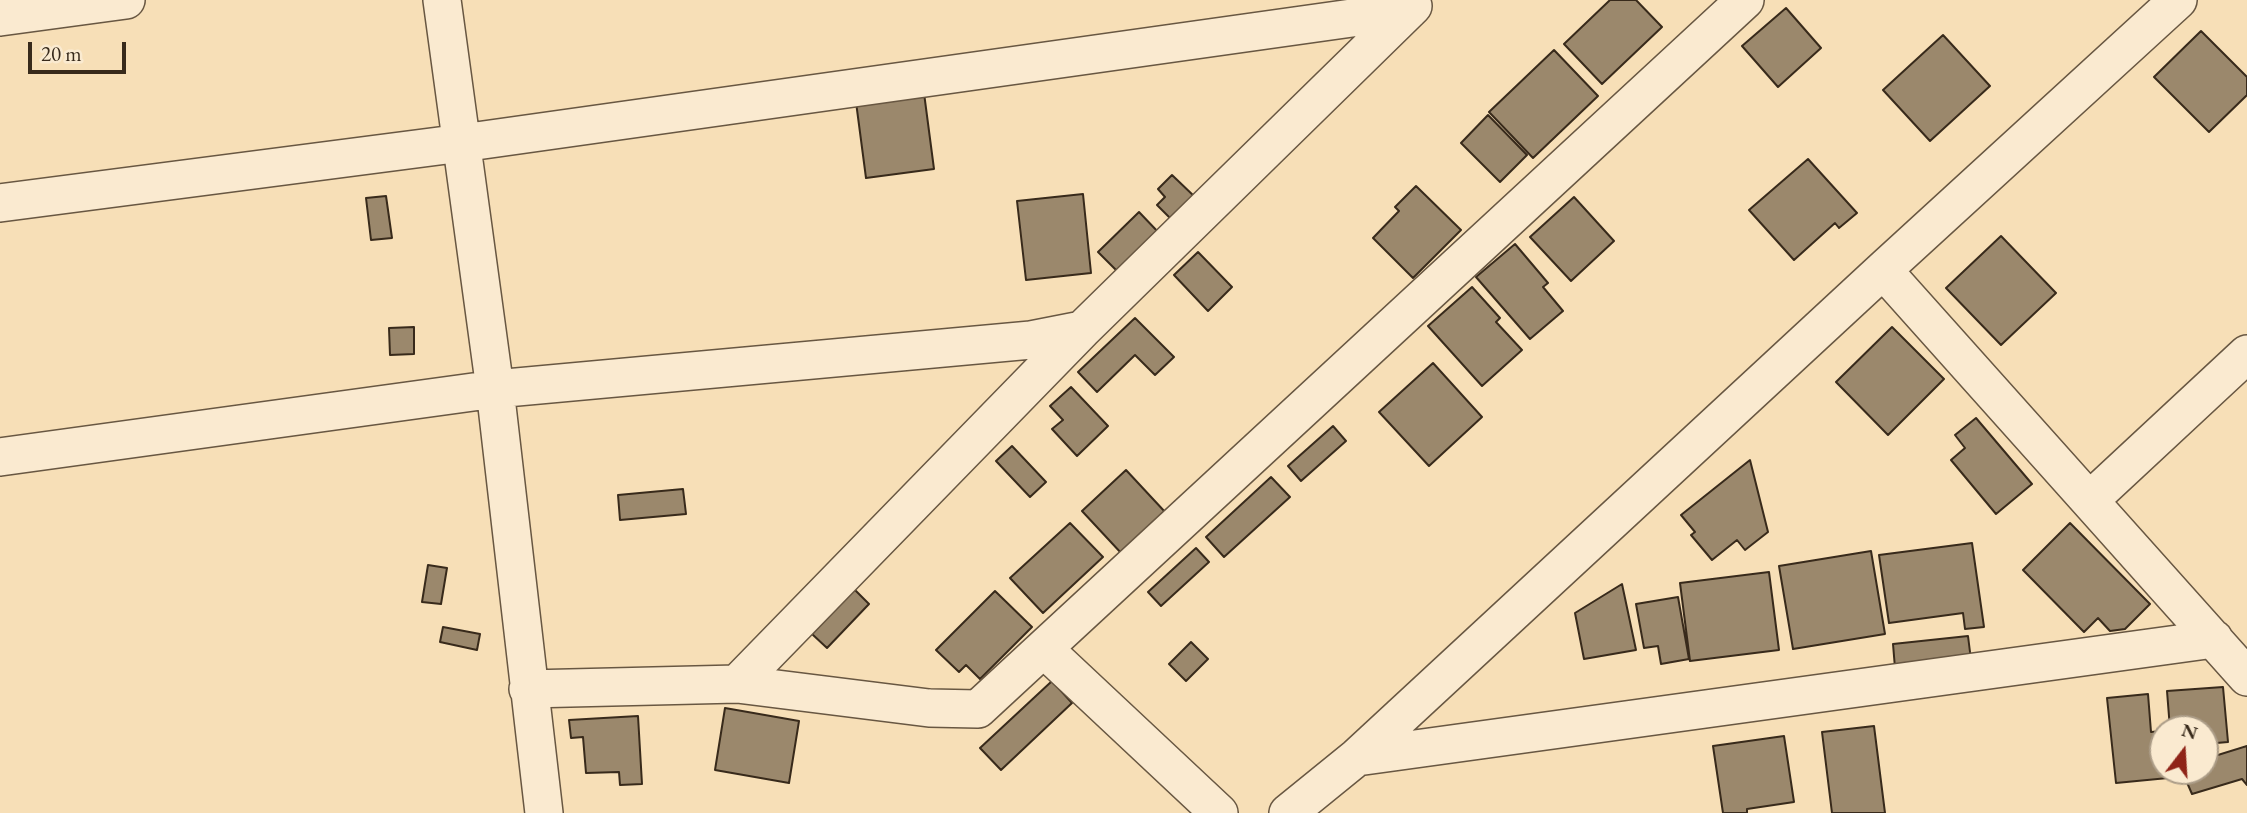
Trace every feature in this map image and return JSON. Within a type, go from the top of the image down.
[{"type":"street","points":[[0,17],[126,0]]},
{"type":"street","points":[[442,0],[495,389],[544,813]]},
{"type":"street","points":[[528,689],[737,684],[929,708],[978,709],[1745,0]]},
{"type":"street","points":[[1288,813],[1357,757],[2178,0]]},
{"type":"street","points":[[0,203],[461,143],[1414,5]]},
{"type":"street","points":[[737,684],[1083,330],[1414,5]]},
{"type":"street","points":[[1883,270],[2247,677]]},
{"type":"street","points":[[0,457],[495,389],[1031,340],[1083,330]]},
{"type":"street","points":[[2090,500],[2247,354]]},
{"type":"street","points":[[1357,757],[2214,639]]},
{"type":"street","points":[[1044,649],[1219,813]]},
{"type":"building","points":[[1610,0],[1636,0],[1662,27],[1602,84],[1564,44]]},
{"type":"building","points":[[1786,8],[1821,48],[1778,87],[1742,46]]},
{"type":"building","points":[[2201,31],[2247,77],[2247,95],[2209,132],[2154,77]]},
{"type":"building","points":[[1943,35],[1990,86],[1930,141],[1883,90]]},
{"type":"building","points":[[1554,50],[1598,96],[1533,158],[1489,112]]},
{"type":"building","points":[[924,93],[934,169],[866,178],[856,102]]},
{"type":"building","points":[[1488,115],[1527,155],[1500,182],[1461,143]]},
{"type":"building","points":[[1808,159],[1857,213],[1839,228],[1835,223],[1794,260],[1749,210]]},
{"type":"building","points":[[1172,175],[1196,198],[1173,221],[1157,205],[1165,197],[1158,189]]},
{"type":"building","points":[[1416,186],[1461,230],[1413,278],[1373,238],[1399,211],[1395,207]]},
{"type":"building","points":[[1083,194],[1091,273],[1026,280],[1017,201]]},
{"type":"building","points":[[386,196],[392,238],[371,240],[366,198]]},
{"type":"building","points":[[1574,197],[1614,241],[1571,281],[1530,237]]},
{"type":"building","points":[[1139,212],[1160,234],[1119,273],[1098,252]]},
{"type":"building","points":[[2001,236],[2056,293],[2001,345],[1946,288]]},
{"type":"building","points":[[1515,244],[1548,283],[1543,287],[1563,311],[1530,339],[1476,277]]},
{"type":"building","points":[[1198,252],[1232,287],[1208,311],[1174,275]]},
{"type":"building","points":[[1472,287],[1500,318],[1496,322],[1522,350],[1482,386],[1428,326]]},
{"type":"building","points":[[1135,318],[1174,357],[1155,375],[1135,355],[1097,392],[1078,372]]},
{"type":"building","points":[[414,327],[414,354],[390,355],[389,328]]},
{"type":"building","points":[[1892,327],[1944,379],[1888,435],[1836,382]]},
{"type":"building","points":[[1433,363],[1482,417],[1429,466],[1379,412]]},
{"type":"building","points":[[1071,387],[1108,426],[1077,456],[1052,429],[1063,420],[1050,406]]},
{"type":"building","points":[[1976,418],[2032,484],[1996,514],[1951,460],[1965,448],[1955,435]]},
{"type":"building","points":[[1333,426],[1346,441],[1301,481],[1288,466]]},
{"type":"building","points":[[1012,446],[1046,482],[1030,497],[996,461]]},
{"type":"building","points":[[1750,460],[1768,532],[1745,550],[1737,540],[1712,560],[1691,535],[1695,532],[1681,515]]},
{"type":"building","points":[[1126,470],[1166,513],[1122,554],[1082,511]]},
{"type":"building","points":[[1271,477],[1290,497],[1224,557],[1206,537]]},
{"type":"building","points":[[683,489],[686,514],[620,520],[618,495]]},
{"type":"building","points":[[1070,523],[1103,557],[1043,613],[1010,578]]},
{"type":"building","points":[[2070,523],[2150,604],[2125,629],[2110,631],[2098,618],[2084,632],[2023,570]]},
{"type":"building","points":[[1972,543],[1984,627],[1965,629],[1963,613],[1889,623],[1879,555]]},
{"type":"building","points":[[1196,548],[1209,562],[1161,606],[1148,592]]},
{"type":"building","points":[[1871,551],[1885,634],[1793,649],[1779,566]]},
{"type":"building","points":[[428,565],[447,568],[441,604],[422,602]]},
{"type":"building","points":[[1769,572],[1779,650],[1690,661],[1680,583]]},
{"type":"building","points":[[1622,584],[1636,650],[1584,659],[1575,613]]},
{"type":"building","points":[[854,589],[869,604],[827,648],[812,634]]},
{"type":"building","points":[[995,591],[1032,627],[980,679],[966,665],[959,672],[936,650]]},
{"type":"building","points":[[1678,597],[1689,659],[1661,664],[1658,646],[1644,648],[1636,604]]},
{"type":"building","points":[[443,627],[480,634],[477,650],[440,642]]},
{"type":"building","points":[[1968,636],[1971,660],[1895,668],[1893,644]]},
{"type":"building","points":[[1191,642],[1208,659],[1186,681],[1169,664]]},
{"type":"building","points":[[1052,681],[1072,703],[1001,770],[980,748]]},
{"type":"building","points":[[2223,687],[2228,742],[2219,743],[2219,715],[2169,715],[2167,691]]},
{"type":"building","points":[[2148,694],[2149,780],[2116,783],[2107,698]]},
{"type":"building","points":[[725,708],[799,721],[789,783],[715,770]]},
{"type":"building","points":[[638,716],[642,784],[620,785],[619,772],[586,773],[583,737],[571,738],[569,720]]},
{"type":"building","points":[[1874,726],[1885,813],[1832,813],[1822,732]]},
{"type":"building","points":[[1784,736],[1794,802],[1747,809],[1747,813],[1723,813],[1713,746]]},
{"type":"building","points":[[2247,746],[2247,785],[2242,779],[2192,794],[2188,785],[2219,785],[2219,755]]}]
